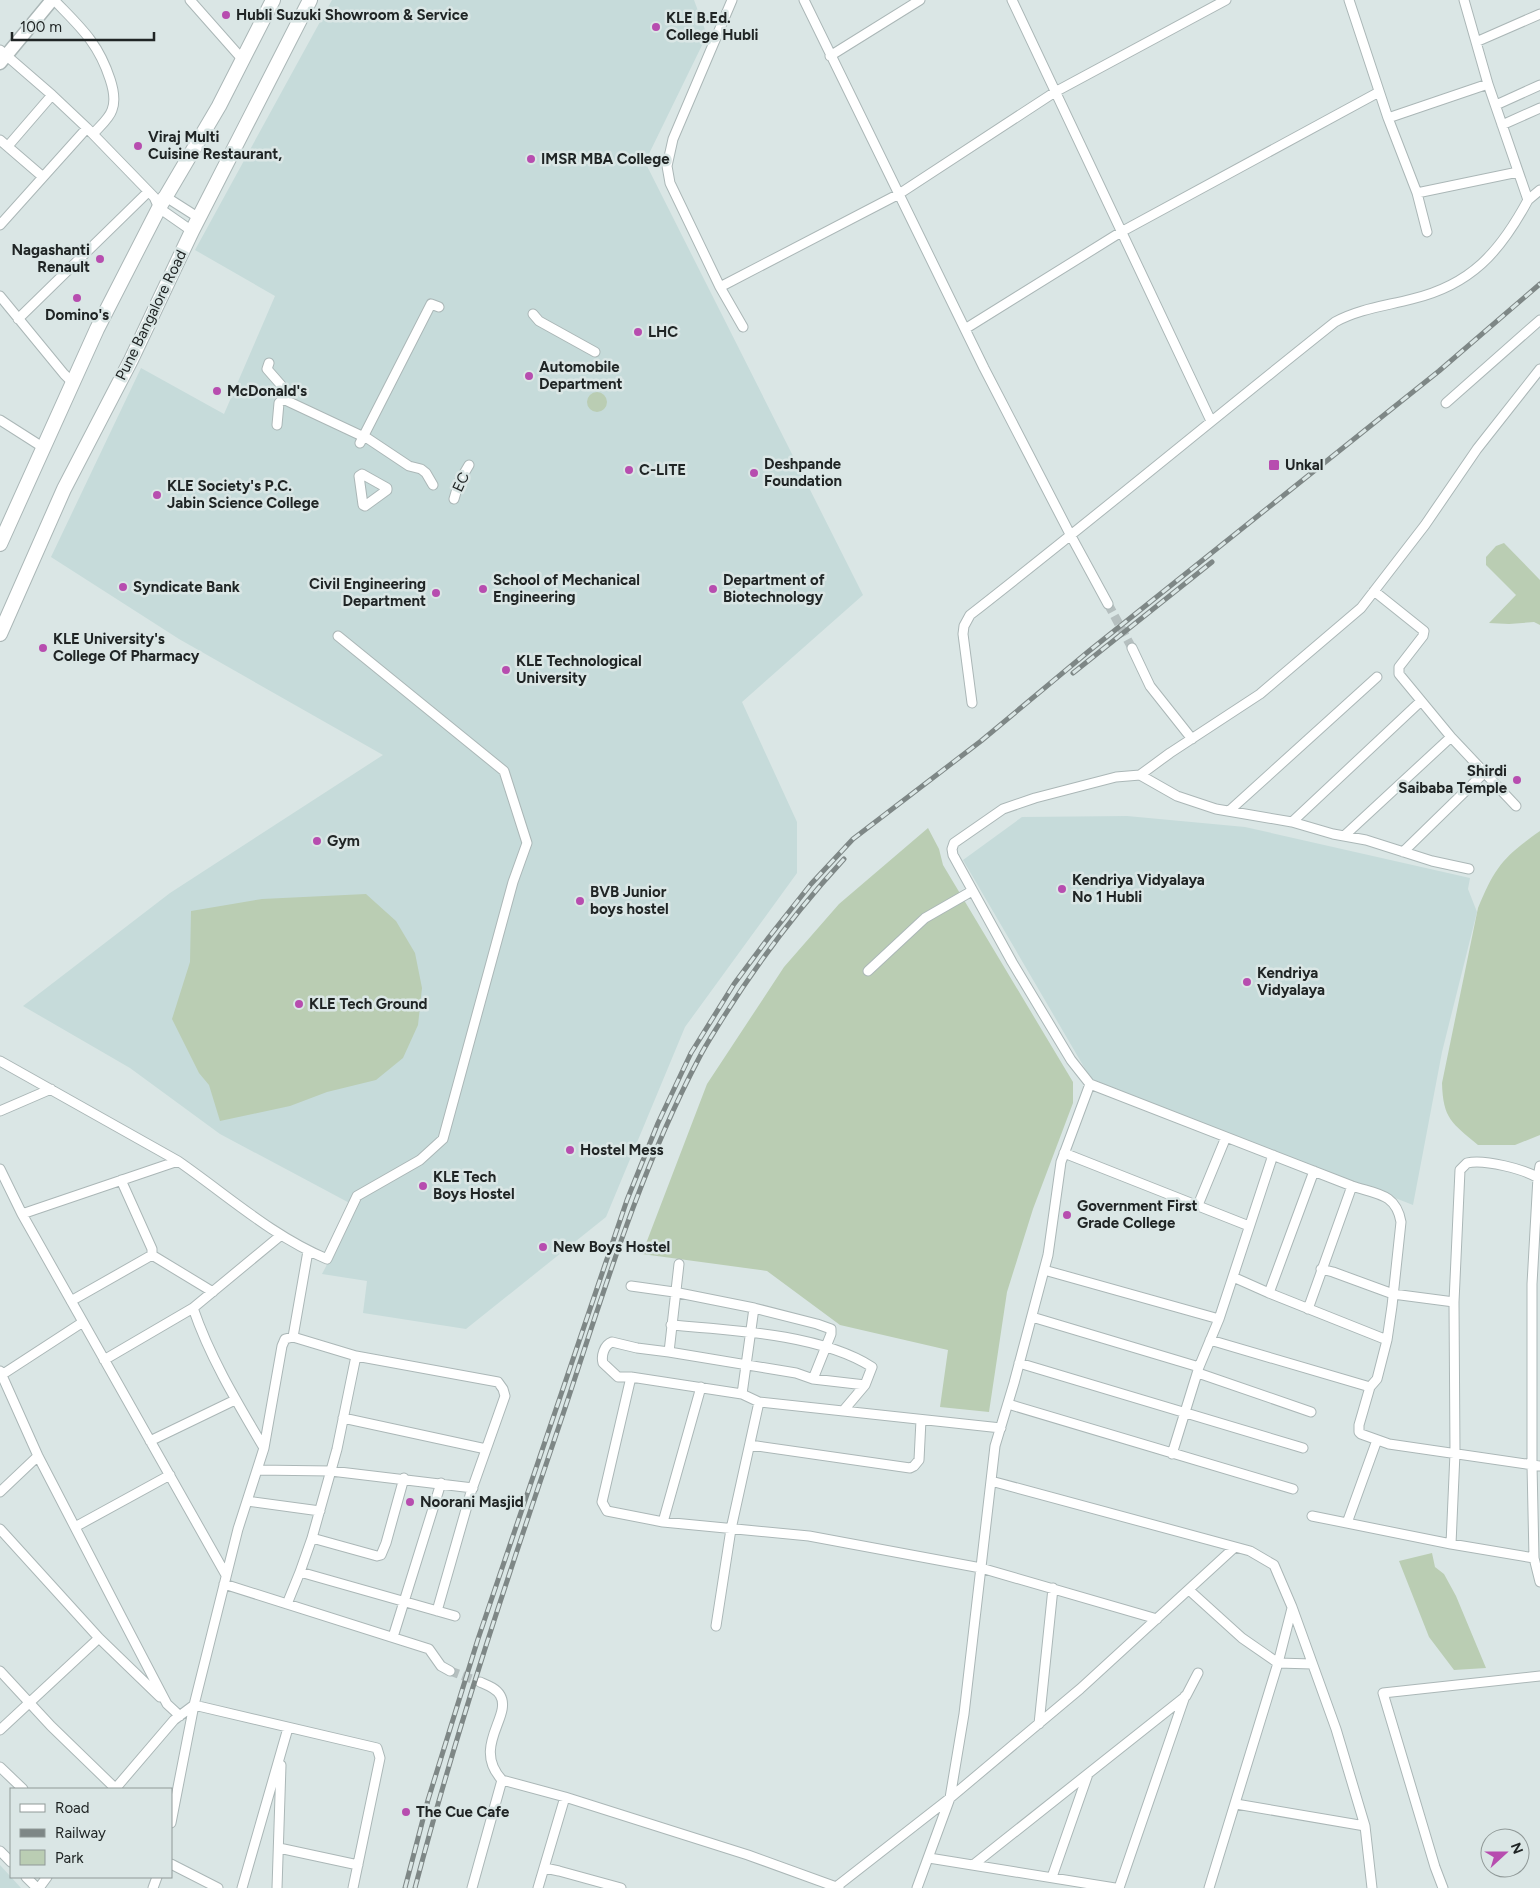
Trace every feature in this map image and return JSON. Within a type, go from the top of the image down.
[{"type":"main road","points":[[2,56],[53,0]]},
{"type":"main road","points":[[0,544],[157,199],[215,112],[273,0]]},
{"type":"main road","name":"Pune Bangalore Road","points":[[0,634],[64,489],[131,360],[192,232],[310,0]]},
{"type":"street","points":[[0,225],[43,177],[112,111],[114,103],[112,85],[96,46],[53,0]]},
{"type":"street","points":[[190,0],[243,60]]},
{"type":"street","points":[[732,0],[673,139],[667,166],[670,183],[720,288],[743,327]]},
{"type":"street","points":[[804,0],[965,329],[1108,604]]},
{"type":"street","points":[[830,56],[920,0]]},
{"type":"street","points":[[1012,0],[1211,421]]},
{"type":"street","points":[[720,288],[899,194],[1055,92],[1226,0]]},
{"type":"street","points":[[1349,0],[1388,118],[1418,193],[1427,232]]},
{"type":"street","points":[[1464,0],[1488,84],[1528,200]]},
{"type":"street","points":[[1476,42],[1540,14]]},
{"type":"street","points":[[2,56],[52,95],[192,232]]},
{"type":"street","points":[[1388,118],[1488,84]]},
{"type":"street","points":[[1496,105],[1540,85]]},
{"type":"street","points":[[965,329],[1121,232],[1379,92]]},
{"type":"street","points":[[8,146],[52,95]]},
{"type":"street","points":[[1502,125],[1540,108]]},
{"type":"street","points":[[0,140],[43,177]]},
{"type":"street","points":[[1418,193],[1518,172]]},
{"type":"street","points":[[972,703],[963,634],[970,615],[1071,536],[1335,322],[1357,311],[1415,298],[1449,286],[1470,274],[1486,261],[1513,228],[1528,200],[1540,190]]},
{"type":"street","points":[[157,199],[199,218]]},
{"type":"street","points":[[18,319],[157,199]]},
{"type":"street","points":[[0,296],[74,384]]},
{"type":"street","points":[[363,439],[431,304],[438,307]]},
{"type":"street","points":[[533,314],[539,321],[595,352]]},
{"type":"street","points":[[1446,403],[1540,320]]},
{"type":"street","points":[[268,364],[267,369],[281,385],[283,399]]},
{"type":"street","points":[[1536,1466],[1389,1444],[1361,1434],[1358,1429],[1370,1387],[1377,1379],[1387,1340],[1393,1294],[1401,1222],[1399,1212],[1390,1199],[1090,1084],[1071,1060],[1012,962],[972,891],[953,855],[952,849],[954,843],[1003,809],[1035,798],[1116,777],[1140,775],[1260,694],[1361,608],[1425,525],[1477,449],[1540,369]]},
{"type":"street","points":[[283,399],[363,439],[409,466],[422,469],[433,485]]},
{"type":"street","points":[[277,425],[279,403],[283,399]]},
{"type":"street","points":[[0,420],[44,448]]},
{"type":"street","name":"EC","points":[[454,499],[459,482],[469,466]]},
{"type":"street","points":[[1374,591],[1424,631],[1423,636],[1398,669],[1399,674],[1451,736],[1516,806]]},
{"type":"street","points":[[0,1061],[178,1161],[280,1236],[328,1259],[357,1196],[420,1160],[443,1139],[513,882],[527,842],[504,771],[338,636]]},
{"type":"street","points":[[1132,648],[1150,686],[1192,739]]},
{"type":"street","points":[[1229,811],[1377,677]]},
{"type":"street","points":[[1292,822],[1421,702]]},
{"type":"street","points":[[1344,836],[1451,736]]},
{"type":"street","points":[[1403,852],[1484,773]]},
{"type":"street","points":[[1140,775],[1177,796],[1216,809],[1292,822],[1366,840],[1432,861],[1469,869]]},
{"type":"street","points":[[868,971],[924,918],[972,891]]},
{"type":"street","points":[[917,1888],[930,1858],[950,1798],[964,1714],[996,1446],[1048,1256],[1061,1162],[1090,1084]]},
{"type":"street","points":[[0,1111],[51,1089]]},
{"type":"street","points":[[1198,1205],[1226,1137]]},
{"type":"street","points":[[1064,1152],[1249,1226]]},
{"type":"street","points":[[1172,1454],[1184,1413],[1219,1319],[1273,1155]]},
{"type":"street","points":[[22,1214],[178,1161]]},
{"type":"street","points":[[1451,1544],[1455,1454],[1454,1302],[1460,1170],[1467,1163],[1478,1162],[1514,1168],[1539,1178]]},
{"type":"street","points":[[1540,1166],[1532,1284],[1536,1466],[1534,1558],[1540,1582]]},
{"type":"street","points":[[0,1169],[22,1214],[170,1475],[225,1579],[287,1604],[428,1648],[441,1666],[450,1671]]},
{"type":"street","points":[[1268,1293],[1314,1171]]},
{"type":"street","points":[[121,1180],[152,1249],[152,1255]]},
{"type":"street","points":[[1308,1309],[1352,1186]]},
{"type":"street","points":[[104,1360],[193,1308],[280,1236]]},
{"type":"street","points":[[293,1336],[308,1251]]},
{"type":"street","points":[[152,1255],[213,1292]]},
{"type":"street","points":[[71,1301],[152,1255]]},
{"type":"street","points":[[669,1352],[674,1292],[679,1264]]},
{"type":"street","points":[[1044,1270],[1219,1319]]},
{"type":"street","points":[[1321,1270],[1333,1272],[1393,1294],[1454,1302]]},
{"type":"street","points":[[1232,1277],[1387,1340]]},
{"type":"street","points":[[631,1286],[674,1292],[754,1308],[829,1328],[832,1332],[813,1379]]},
{"type":"street","points":[[193,1308],[199,1327],[235,1400],[264,1448]]},
{"type":"street","points":[[742,1394],[754,1308]]},
{"type":"street","points":[[1032,1317],[1199,1370],[1311,1412]]},
{"type":"street","points":[[83,1322],[0,1374],[38,1456],[167,1704]]},
{"type":"street","points":[[671,1325],[750,1332],[826,1346],[872,1367],[865,1385],[843,1411]]},
{"type":"street","points":[[172,1818],[194,1705],[225,1579],[264,1448],[282,1346],[285,1339],[293,1336],[356,1356],[498,1382],[504,1389],[505,1396],[473,1488],[437,1611]]},
{"type":"street","points":[[1210,1340],[1370,1387]]},
{"type":"street","points":[[865,1385],[813,1379],[746,1365],[609,1343],[605,1347],[603,1354],[603,1363],[618,1377],[631,1377],[742,1394],[759,1402],[1001,1428]]},
{"type":"street","points":[[287,1604],[300,1572],[320,1511],[331,1471],[356,1356]]},
{"type":"street","points":[[1020,1363],[1303,1448]]},
{"type":"street","points":[[631,1377],[602,1502],[602,1506],[607,1511],[663,1522],[809,1536],[982,1568],[1157,1619]]},
{"type":"street","points":[[663,1522],[701,1387]]},
{"type":"street","points":[[150,1441],[235,1400]]},
{"type":"street","points":[[716,1626],[731,1529],[759,1402]]},
{"type":"street","points":[[1008,1404],[1292,1489]]},
{"type":"street","points":[[343,1418],[486,1450]]},
{"type":"street","points":[[750,1445],[910,1468],[919,1460],[921,1420]]},
{"type":"street","points":[[1347,1523],[1377,1440]]},
{"type":"street","points":[[0,1492],[38,1456]]},
{"type":"street","points":[[258,1470],[331,1471],[404,1478],[473,1488]]},
{"type":"street","points":[[75,1527],[170,1475]]},
{"type":"street","points":[[312,1538],[377,1556],[380,1555],[386,1543],[404,1478]]},
{"type":"street","points":[[992,1481],[1250,1551],[1274,1565],[1292,1607],[1336,1729],[1366,1826],[1372,1888]]},
{"type":"street","points":[[392,1637],[441,1483]]},
{"type":"street","points":[[247,1500],[320,1511]]},
{"type":"street","points":[[1312,1516],[1451,1544],[1534,1558]]},
{"type":"street","points":[[0,1529],[99,1638],[180,1716]]},
{"type":"street","points":[[480,1682],[494,1689],[500,1694],[502,1700],[500,1714],[491,1740],[490,1752],[496,1773],[502,1780],[564,1797],[748,1855],[837,1887],[950,1798],[1080,1689],[1235,1547]]},
{"type":"street","points":[[300,1572],[455,1616]]},
{"type":"street","points":[[1039,1724],[1053,1588]]},
{"type":"street","points":[[1189,1590],[1242,1638],[1278,1663],[1312,1664]]},
{"type":"street","points":[[1209,1888],[1278,1663],[1292,1607]]},
{"type":"street","points":[[0,1730],[99,1638]]},
{"type":"street","points":[[0,1671],[51,1726],[114,1788]]},
{"type":"street","points":[[1119,1888],[1186,1696],[1198,1673]]},
{"type":"street","points":[[1443,1888],[1383,1693],[1540,1676]]},
{"type":"street","points":[[973,1865],[1186,1696]]},
{"type":"street","points":[[116,1788],[174,1720],[194,1705]]},
{"type":"street","points":[[194,1705],[377,1748],[380,1758],[353,1888]]},
{"type":"street","points":[[242,1888],[288,1728]]},
{"type":"street","points":[[277,1888],[282,1753]]},
{"type":"street","points":[[0,1767],[22,1788]]},
{"type":"street","points":[[1052,1877],[1088,1773]]},
{"type":"street","points":[[472,1888],[502,1780]]},
{"type":"street","points":[[538,1888],[564,1797]]},
{"type":"street","points":[[1236,1804],[1366,1826]]},
{"type":"street","points":[[279,1848],[358,1865]]},
{"type":"street","points":[[0,1851],[10,1861]]},
{"type":"street","points":[[930,1858],[1115,1888]]},
{"type":"street","points":[[172,1865],[218,1888]]},
{"type":"street","points":[[544,1868],[621,1888]]},
{"type":"street","points":[[27,1878],[38,1888],[47,1878]]},
{"type":"shaded area","name":"KLE Technological University","points":[[332,0],[694,0],[707,35],[645,162],[863,595],[742,702],[797,822],[797,873],[685,1027],[606,1217],[466,1329],[363,1313],[367,1281],[322,1274],[357,1207],[220,1134],[130,1068],[23,1006],[170,893],[383,755],[179,639],[51,557],[141,368],[224,414],[275,296],[195,250]]},
{"type":"shaded area","name":"Kendriya Vidyalaya","points":[[1127,816],[1245,827],[1470,878],[1468,889],[1477,912],[1442,1052],[1413,1205],[1091,1079],[963,860],[1022,817]]},
{"type":"shaded area","points":[[0,1865],[21,1888],[0,1888]]},
{"type":"green space","points":[[597,392],[604,395],[607,402],[604,409],[597,412],[590,409],[587,402],[590,395]]},
{"type":"green space","points":[[1504,543],[1540,580],[1540,625],[1534,622],[1489,623],[1516,595],[1486,565],[1486,557],[1496,546]]},
{"type":"green space","points":[[928,828],[939,849],[943,865],[1073,1082],[1073,1103],[1033,1209],[1007,1292],[989,1412],[940,1407],[948,1350],[840,1325],[767,1271],[642,1254],[707,1084],[784,967],[839,904]]},
{"type":"green space","points":[[1540,831],[1540,1135],[1515,1145],[1478,1145],[1455,1125],[1447,1113],[1444,1105],[1442,1083],[1478,908],[1495,872],[1517,848]]},
{"type":"green space","name":"KLE Tech Ground","points":[[366,894],[396,921],[415,953],[422,988],[418,1025],[403,1058],[376,1080],[327,1092],[290,1106],[220,1121],[209,1085],[199,1073],[172,1019],[190,962],[191,911],[262,899]]},
{"type":"green space","points":[[1432,1553],[1435,1567],[1444,1574],[1456,1596],[1486,1668],[1454,1670],[1429,1637],[1399,1561]]},
{"type":"tunnel","points":[[1108,604],[1132,648]]},
{"type":"tunnel","points":[[450,1671],[480,1682]]},
{"type":"railway","points":[[405,1888],[428,1800],[478,1639],[627,1200],[658,1123],[691,1053],[734,984],[811,884],[853,839],[981,741],[1089,651],[1439,371],[1540,284]]},
{"type":"railway","points":[[1073,673],[1212,562]]},
{"type":"railway","points":[[415,1888],[464,1717],[500,1604],[603,1292],[637,1197],[656,1151],[701,1055],[735,999],[794,917],[844,859]]},
{"type":"place","name":"Hubli Suzuki Showroom & Service","points":[[226,15]]},
{"type":"place","name":"KLE B.Ed. College Hubli","points":[[656,27]]},
{"type":"place","name":"Viraj Multi Cuisine Restaurant,","points":[[138,146]]},
{"type":"place","name":"IMSR MBA College","points":[[531,159]]},
{"type":"place","name":"Nagashanti Renault","points":[[100,259]]},
{"type":"place","name":"Domino's","points":[[77,298]]},
{"type":"place","name":"LHC","points":[[638,332]]},
{"type":"place","name":"Automobile Department","points":[[529,376]]},
{"type":"place","name":"McDonald's","points":[[217,391]]},
{"type":"place","name":"Unkal","points":[[1274,465]]},
{"type":"place","name":"C-LITE","points":[[629,470]]},
{"type":"place","name":"Deshpande Foundation","points":[[754,473]]},
{"type":"place","name":"KLE Society's P.C. Jabin Science College","points":[[157,495]]},
{"type":"place","name":"Syndicate Bank","points":[[123,587]]},
{"type":"place","name":"School of Mechanical Engineering","points":[[483,589]]},
{"type":"place","name":"Department of Biotechnology","points":[[713,589]]},
{"type":"place","name":"Civil Engineering Department","points":[[436,593]]},
{"type":"place","name":"KLE University's College Of Pharmacy","points":[[43,648]]},
{"type":"place","name":"KLE Technological University","points":[[506,670]]},
{"type":"place","name":"Shirdi Saibaba Temple","points":[[1517,780]]},
{"type":"place","name":"Gym","points":[[317,841]]},
{"type":"place","name":"Kendriya Vidyalaya No 1 Hubli","points":[[1062,889]]},
{"type":"place","name":"BVB Junior boys hostel","points":[[580,901]]},
{"type":"place","name":"Kendriya Vidyalaya","points":[[1247,982]]},
{"type":"place","name":"KLE Tech Ground","points":[[299,1004]]},
{"type":"place","name":"Hostel Mess","points":[[570,1150]]},
{"type":"place","name":"KLE Tech Boys Hostel","points":[[423,1186]]},
{"type":"place","name":"Government First Grade College","points":[[1067,1215]]},
{"type":"place","name":"New Boys Hostel","points":[[543,1247]]},
{"type":"place","name":"Noorani Masjid","points":[[410,1502]]},
{"type":"place","name":"The Cue Cafe","points":[[406,1812]]}]
